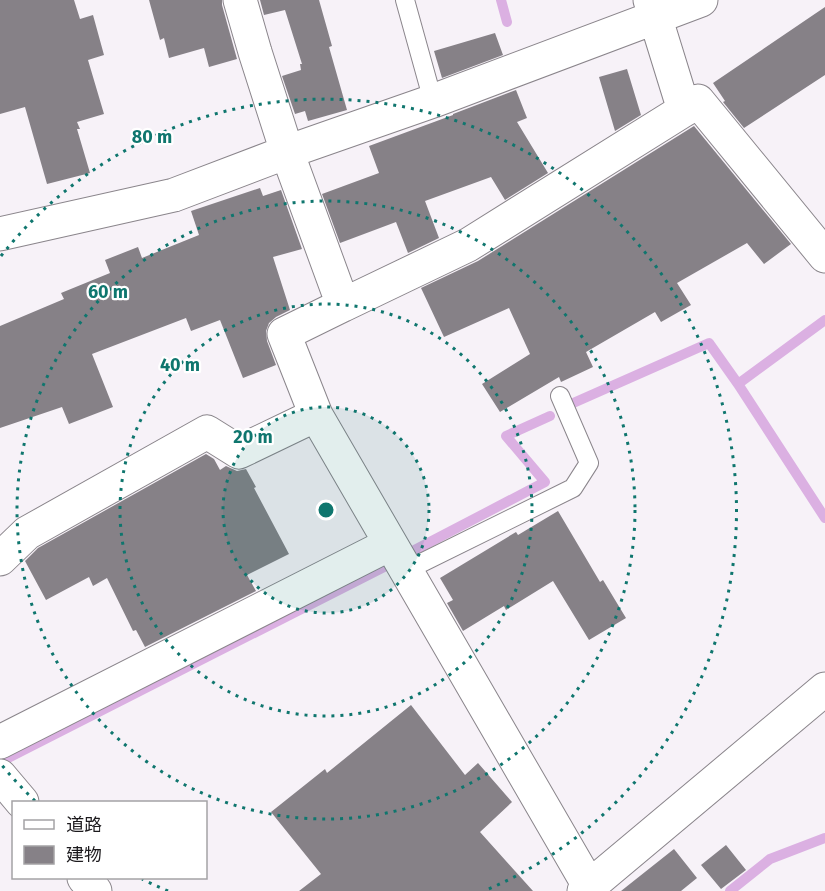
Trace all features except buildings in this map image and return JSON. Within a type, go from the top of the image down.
[{"type":"street","points":[[240,0],[287,152],[343,305]]},
{"type":"street","points":[[0,234],[174,195],[287,152],[433,101],[653,9],[701,0]]},
{"type":"street","points":[[653,9],[684,110]]},
{"type":"street","points":[[822,247],[698,101],[468,245],[284,334],[316,415],[588,890],[825,689]]},
{"type":"street","points":[[0,559],[27,533],[207,432],[239,452],[316,415]]},
{"type":"street","points":[[0,742],[398,557]]},
{"type":"street","points":[[0,776],[21,801]]},
{"type":"street","points":[[85,879],[95,891]]},
{"type":"lane","points":[[405,0],[433,101]]},
{"type":"lane","points":[[398,557],[573,488],[589,463],[560,396]]},
{"type":"waterway","points":[[501,0],[507,22]]},
{"type":"waterway","points":[[738,384],[825,320]]},
{"type":"waterway","points":[[571,404],[709,343],[825,518]]},
{"type":"waterway","points":[[405,555],[545,482],[506,436],[550,416]]},
{"type":"waterway","points":[[6,759],[384,567]]},
{"type":"waterway","points":[[730,891],[770,859],[825,838]]}]
